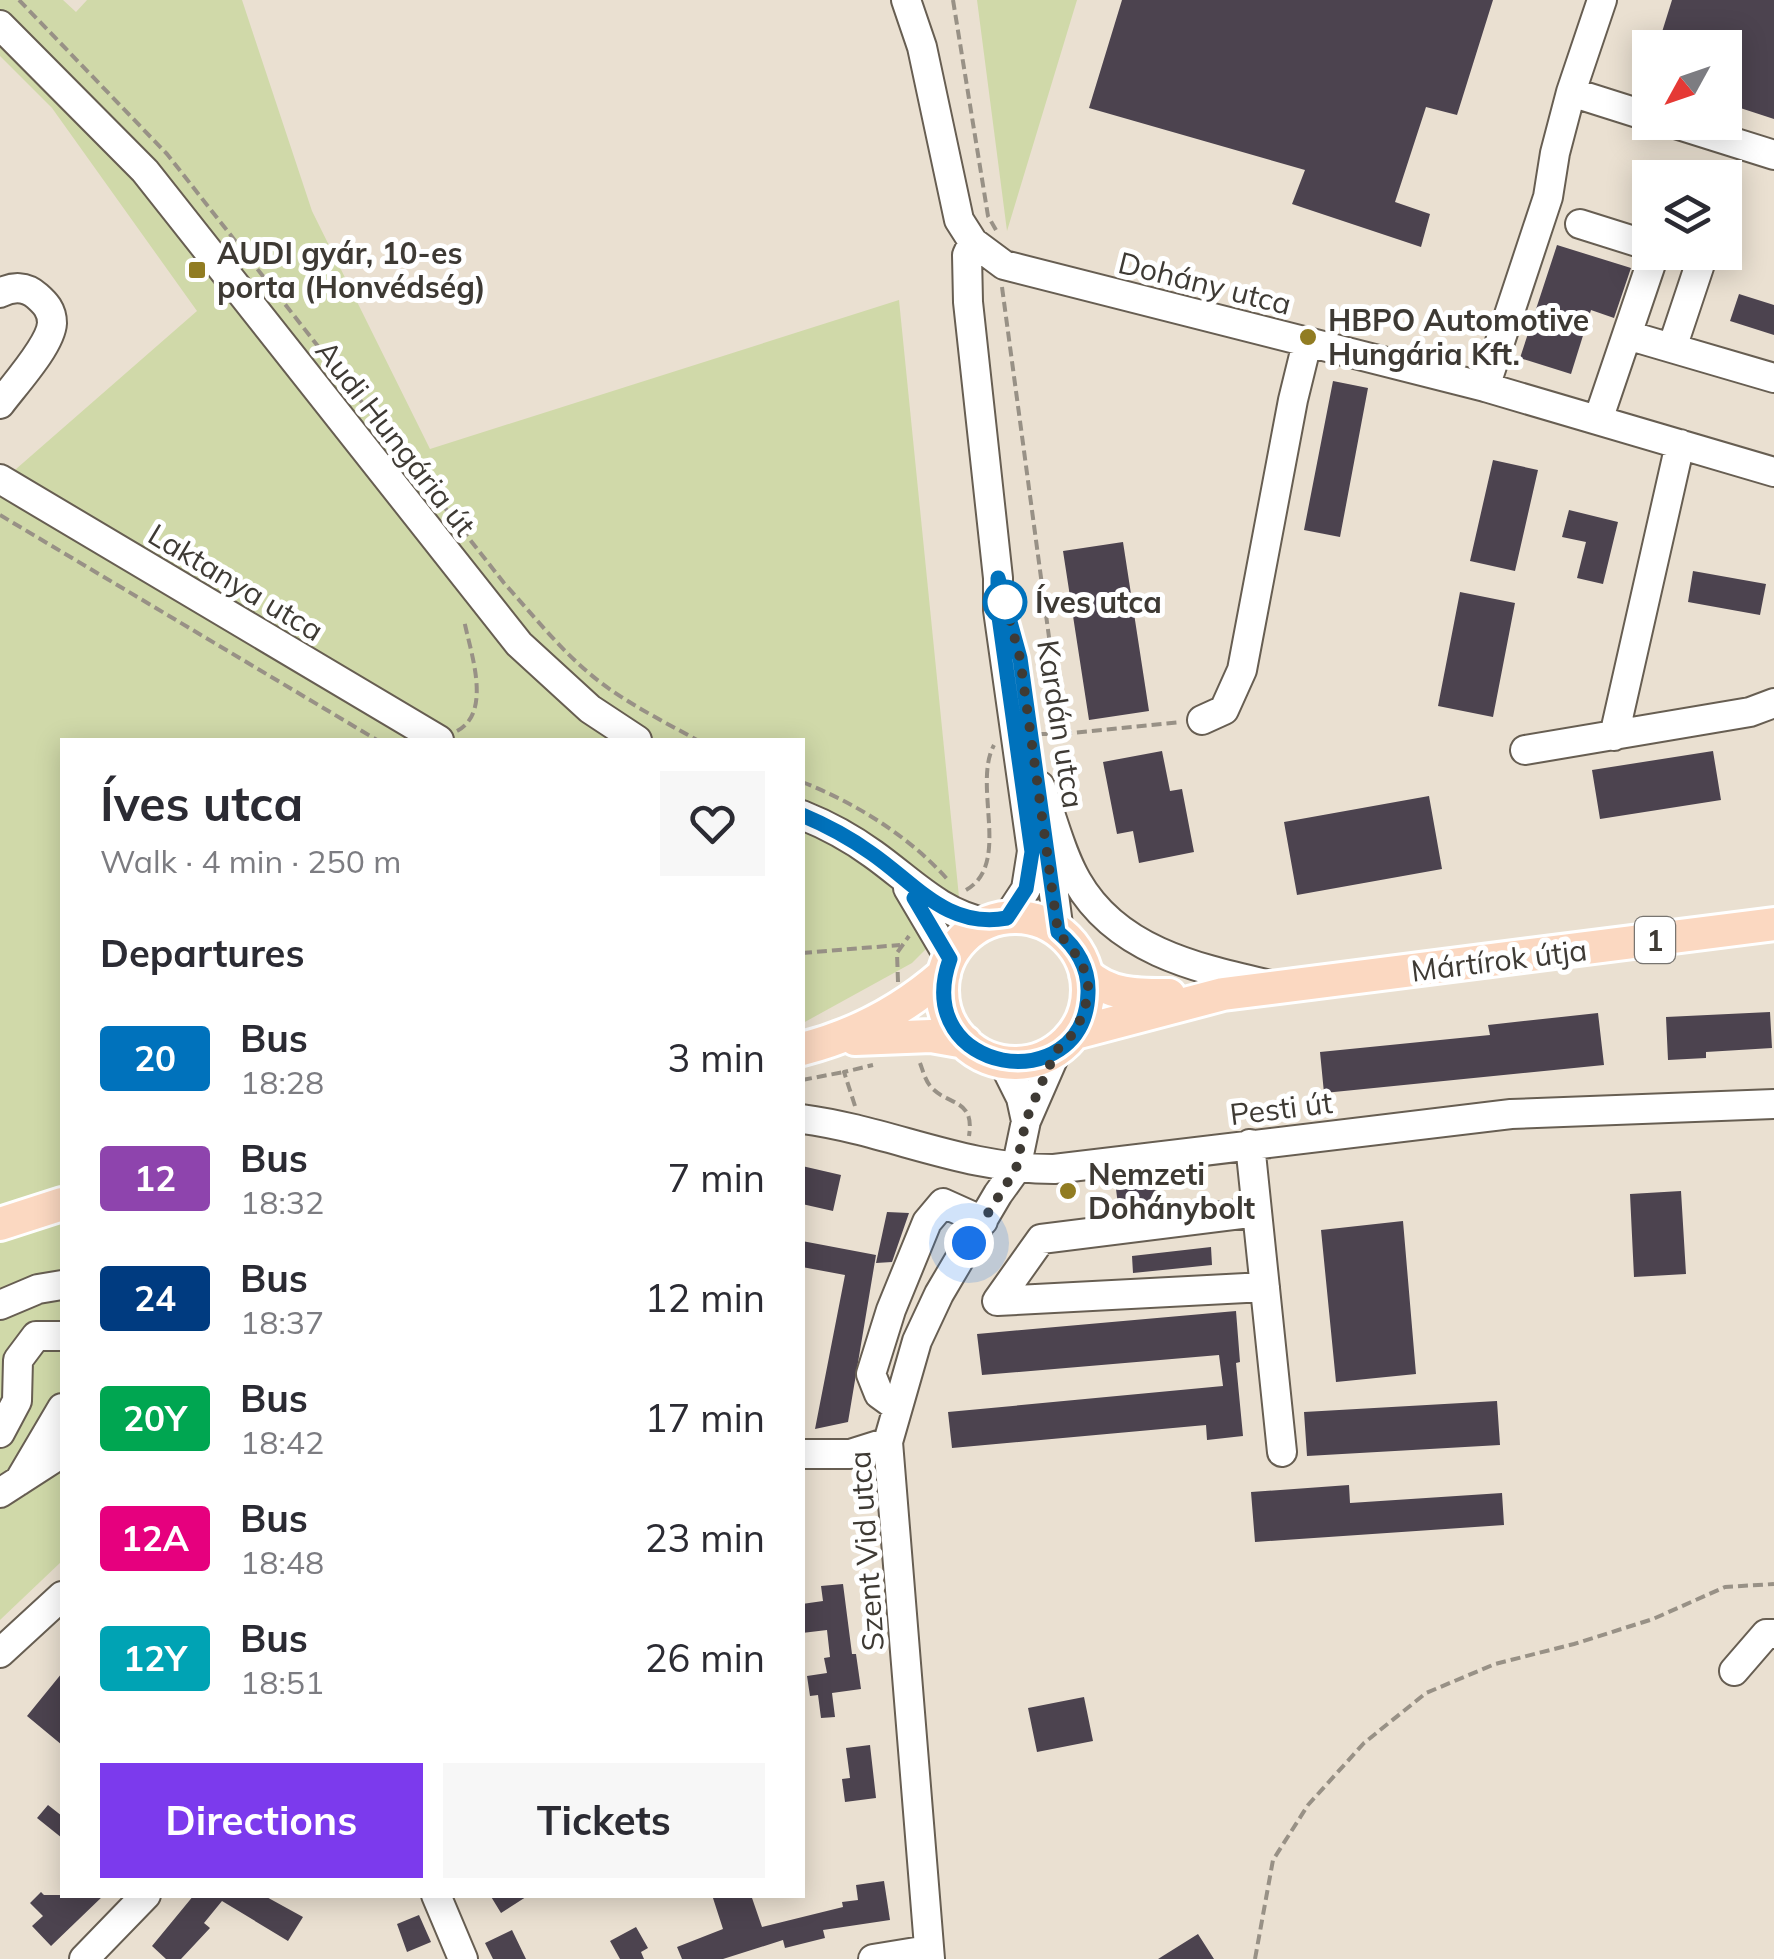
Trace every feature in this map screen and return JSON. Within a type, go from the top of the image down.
[{"type":"main road","points":[[840,1056],[905,1006],[947,966],[962,941],[998,920],[1025,918],[1058,932],[1076,950],[1086,974],[1088,998],[1066,1042]]},
{"type":"main road","name":"Mártírok útja","points":[[1086,974],[1112,990],[1134,995],[1223,994],[1774,924]]},
{"type":"main road","points":[[947,966],[942,989],[948,1018],[965,1042],[1003,1062]]},
{"type":"main road","name":"Mártírok útja","points":[[1003,1062],[1040,1059],[1066,1042],[1223,994]]},
{"type":"main road","points":[[805,1050],[840,1056],[932,1036],[965,1042]]},
{"type":"main road","points":[[0,1224],[60,1205]]},
{"type":"street","points":[[906,0],[922,47],[959,220],[973,242],[968,255],[968,302],[998,578]]},
{"type":"street","points":[[1485,387],[1548,196],[1555,153],[1602,0]]},
{"type":"street","name":"Audi Hungária út","points":[[0,25],[144,172],[519,644],[590,709],[635,738]]},
{"type":"street","points":[[1572,92],[1632,110]]},
{"type":"street","points":[[1724,140],[1774,155]]},
{"type":"street","points":[[1580,224],[1632,240]]},
{"type":"street","name":"Dohány utca","points":[[973,242],[1004,265],[1485,387],[1774,472]]},
{"type":"street","points":[[1598,420],[1649,270]]},
{"type":"street","points":[[1672,348],[1698,270]]},
{"type":"street","points":[[0,293],[11,287],[30,290],[48,306],[52,324],[45,342],[0,404]]},
{"type":"street","points":[[1627,335],[1774,378]]},
{"type":"street","points":[[1202,720],[1224,710],[1242,670],[1307,343]]},
{"type":"street","points":[[1614,736],[1680,444]]},
{"type":"street","name":"Laktanya utca","points":[[0,480],[436,738]]},
{"type":"street","name":"Kardán utca","points":[[998,578],[1020,658],[1058,932]]},
{"type":"street","name":"Kardán utca","points":[[998,578],[998,610],[1032,852],[1026,889],[998,920]]},
{"type":"street","points":[[1525,750],[1750,712],[1774,704]]},
{"type":"street","points":[[1040,786],[1071,868],[1102,915],[1156,952],[1199,968],[1278,987]]},
{"type":"street","points":[[805,816],[844,836],[959,916],[998,920]]},
{"type":"street","points":[[902,878],[947,966]]},
{"type":"street","points":[[1016,1169],[1026,1120],[1066,1042]]},
{"type":"street","points":[[1003,1062],[1021,1098],[1026,1120]]},
{"type":"street","name":"Pesti út","points":[[805,1119],[832,1123],[989,1166],[1054,1169],[1511,1114],[1774,1104]]},
{"type":"street","points":[[1250,1144],[1282,1452]]},
{"type":"street","name":"Szent Vid utca","points":[[929,1954],[888,1442],[917,1341],[939,1294],[1016,1169]]},
{"type":"street","points":[[897,1407],[879,1394],[871,1374],[891,1310],[927,1222],[943,1203],[983,1222]]},
{"type":"street","points":[[1257,1212],[1041,1239],[997,1301],[1265,1288]]},
{"type":"street","points":[[0,1305],[60,1284]]},
{"type":"street","points":[[0,1433],[17,1402],[18,1360],[36,1336],[60,1336]]},
{"type":"street","points":[[9,1487],[60,1411]]},
{"type":"street","points":[[805,1454],[850,1454],[888,1442]]},
{"type":"street","points":[[9,1487],[60,1453]]},
{"type":"street","points":[[0,1653],[60,1598]]},
{"type":"street","points":[[1734,1671],[1766,1634],[1774,1634]]},
{"type":"street","points":[[84,1959],[143,1898]]},
{"type":"street","points":[[437,1898],[463,1959]]},
{"type":"street","points":[[873,1959],[929,1954]]},
{"type":"path","points":[[19,0],[167,154],[504,583],[554,640],[592,675],[647,713],[694,738]]},
{"type":"path","points":[[953,0],[988,216],[1006,248],[1004,265]]},
{"type":"path","points":[[0,514],[374,738]]},
{"type":"path","points":[[443,738],[464,727],[479,694],[464,620]]},
{"type":"path","points":[[1062,734],[1202,720]]},
{"type":"path","points":[[805,783],[872,817],[914,848],[951,884]]},
{"type":"path","points":[[805,953],[900,945]]},
{"type":"path","points":[[840,1056],[856,1109]]},
{"type":"path","points":[[805,1078],[840,1056],[885,1063]]},
{"type":"path","points":[[1255,1959],[1274,1860],[1308,1805],[1364,1742],[1426,1694],[1495,1664],[1654,1618],[1725,1587],[1774,1584]]},
{"type":"green space","points":[[0,0],[63,0],[76,12],[87,0],[242,0],[312,211],[430,449],[899,300],[959,916],[912,963],[805,1022],[805,738],[60,738],[60,1563],[0,1620],[0,483],[197,311],[52,108],[0,56]]},
{"type":"green space","points":[[977,0],[1077,0],[1007,231]]},
{"type":"building","points":[[1122,0],[1493,0],[1457,115],[1426,107],[1395,202],[1430,214],[1421,247],[1292,204],[1305,170],[1089,108]]},
{"type":"building","points":[[1672,0],[1774,0],[1774,119],[1742,109],[1742,30],[1663,30]]},
{"type":"building","points":[[1557,245],[1631,268],[1614,318],[1591,310],[1571,374],[1520,358]]},
{"type":"building","points":[[1739,294],[1774,305],[1774,335],[1730,321]]},
{"type":"building","points":[[1333,381],[1368,388],[1340,537],[1304,530]]},
{"type":"building","points":[[1493,460],[1538,470],[1515,571],[1470,561]]},
{"type":"building","points":[[1569,510],[1618,522],[1603,584],[1577,578],[1586,542],[1562,537]]},
{"type":"building","points":[[1123,542],[1149,711],[1089,720],[1063,551]]},
{"type":"building","points":[[1693,571],[1766,584],[1760,615],[1688,602]]},
{"type":"building","points":[[1460,592],[1515,603],[1493,717],[1438,706]]},
{"type":"building","points":[[1162,751],[1170,791],[1182,789],[1194,852],[1139,863],[1133,831],[1117,834],[1103,762]]},
{"type":"building","points":[[1713,751],[1721,800],[1600,819],[1592,770]]},
{"type":"building","points":[[1429,796],[1442,869],[1297,895],[1284,822]]},
{"type":"building","points":[[1770,1012],[1772,1048],[1706,1052],[1706,1058],[1668,1060],[1666,1017]]},
{"type":"building","points":[[1598,1013],[1604,1065],[1324,1093],[1320,1052],[1490,1035],[1488,1025]]},
{"type":"building","points":[[805,1167],[841,1175],[833,1211],[805,1205]]},
{"type":"building","points":[[1157,1186],[1158,1201],[1118,1205],[1116,1189]]},
{"type":"building","points":[[1681,1191],[1686,1274],[1634,1277],[1630,1194]]},
{"type":"building","points":[[887,1212],[909,1213],[892,1262],[876,1263]]},
{"type":"building","points":[[1403,1221],[1416,1374],[1336,1382],[1321,1230]]},
{"type":"building","points":[[805,1242],[876,1255],[848,1422],[815,1429],[845,1275],[805,1268]]},
{"type":"building","points":[[1211,1247],[1212,1265],[1133,1273],[1132,1256]]},
{"type":"building","points":[[1236,1311],[1243,1436],[1207,1440],[1206,1425],[952,1448],[948,1412],[1223,1386],[1219,1355],[982,1375],[977,1334]]},
{"type":"building","points":[[1497,1401],[1500,1445],[1307,1456],[1304,1412]]},
{"type":"building","points":[[1349,1485],[1350,1503],[1502,1493],[1504,1525],[1255,1542],[1251,1492]]},
{"type":"building","points":[[843,1584],[861,1689],[832,1693],[835,1717],[821,1718],[818,1695],[810,1696],[807,1676],[827,1673],[827,1630],[805,1633],[805,1604],[823,1601],[821,1586]]},
{"type":"building","points":[[60,1675],[60,1743],[27,1716]]},
{"type":"building","points":[[1084,1697],[1093,1741],[1037,1752],[1028,1708]]},
{"type":"building","points":[[870,1745],[876,1798],[845,1802],[842,1779],[850,1778],[846,1748]]},
{"type":"building","points":[[48,1805],[60,1814],[60,1836],[37,1818]]},
{"type":"building","points":[[884,1881],[890,1920],[823,1930],[825,1938],[785,1948],[783,1940],[723,1959],[682,1959],[677,1947],[723,1929],[713,1898],[752,1898],[762,1927],[843,1907],[842,1902],[858,1900],[856,1885]]},
{"type":"building","points":[[41,1892],[60,1898],[101,1898],[51,1946],[32,1926],[43,1916],[30,1903]]},
{"type":"building","points":[[192,1898],[268,1898],[303,1917],[288,1941],[222,1901],[204,1923],[210,1928],[181,1959],[166,1959],[152,1946]]},
{"type":"building","points":[[492,1898],[524,1898],[501,1913]]},
{"type":"building","points":[[419,1915],[431,1942],[407,1952],[397,1924]]},
{"type":"building","points":[[636,1927],[648,1948],[641,1952],[644,1959],[620,1959],[610,1941]]},
{"type":"building","points":[[512,1930],[526,1959],[493,1959],[485,1943]]},
{"type":"building","points":[[1198,1934],[1214,1959],[1158,1959]]},
{"type":"bus line","name":"20","points":[[805,816],[872,854],[959,916],[988,922],[1007,918],[1026,889],[1032,852],[998,610],[998,578],[1020,658],[1058,932],[1076,950],[1088,986],[1081,1022],[1066,1042],[1040,1059],[1022,1063],[989,1058],[965,1042],[955,1031],[944,1004],[942,989],[950,959],[914,898]]},
{"type":"place","name":"AUDI gyár, 10-es porta (Honvédség)","points":[[197,270]]},
{"type":"place","name":"HBPO Automotive Hungária Kft.","points":[[1308,337]]},
{"type":"place","name":"Íves utca","points":[[1005,602]]},
{"type":"place","name":"Nemzeti Dohánybolt","points":[[1068,1191]]},
{"type":"route","points":[[969,1243],[1016,1169],[1026,1120],[1041,1084],[1057,1050],[1081,1022],[1088,998],[1082,962],[1058,932],[1020,658],[1005,602]]}]
